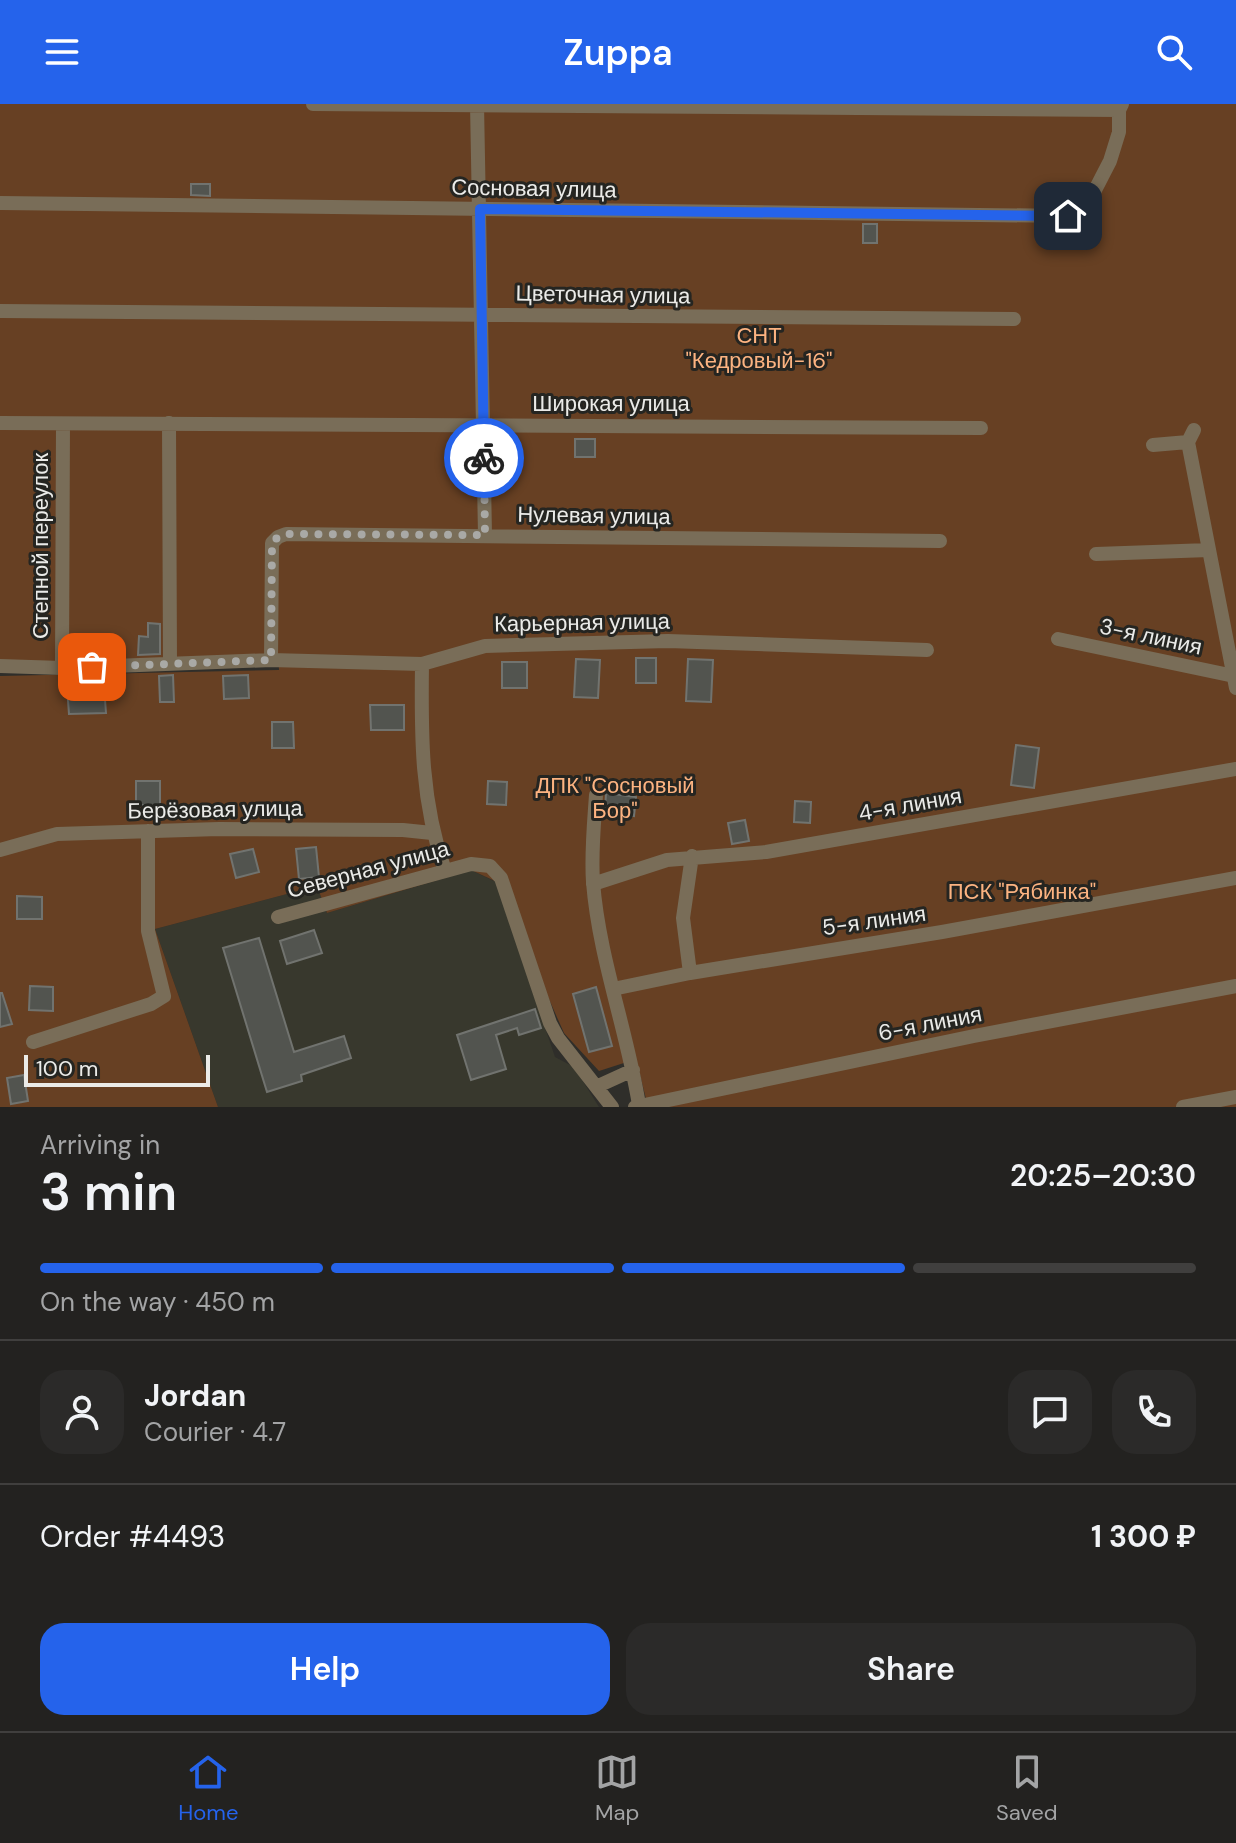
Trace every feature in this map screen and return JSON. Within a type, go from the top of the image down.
[{"type":"street","points":[[313,104],[1120,107]]},
{"type":"street","points":[[477,105],[485,535]]},
{"type":"street","name":"Сосновая улица","points":[[0,203],[1068,216],[1093,194],[1110,161],[1119,132],[1120,107]]},
{"type":"street","name":"Цветочная улица","points":[[0,311],[1014,319]]},
{"type":"street","name":"Широкая улица","points":[[0,423],[981,428]]},
{"type":"street","points":[[169,423],[170,663]]},
{"type":"street","name":"Степной переулок","points":[[62,668],[63,424]]},
{"type":"street","points":[[1153,445],[1191,436],[1235,682]]},
{"type":"street","name":"Нулевая улица","points":[[271,660],[272,543],[286,534],[940,541]]},
{"type":"street","points":[[1096,554],[1209,550]]},
{"type":"street","name":"3-я линия","points":[[1058,639],[1235,682]]},
{"type":"street","name":"Карьерная улица","points":[[0,666],[62,668],[271,660],[422,664],[471,648],[498,645],[668,641],[927,650]]},
{"type":"street","points":[[422,664],[421,749],[432,833],[445,871]]},
{"type":"street","name":"4-я линия","points":[[593,884],[667,860],[766,852],[1236,769]]},
{"type":"street","points":[[596,795],[593,884],[613,989],[633,1070],[637,1106]]},
{"type":"street","name":"Берёзовая улица","points":[[0,850],[57,834],[300,829],[432,833]]},
{"type":"street","points":[[33,1042],[151,1004],[164,996],[148,931],[148,831]]},
{"type":"street","points":[[690,973],[683,918],[692,856]]},
{"type":"street","name":"Северная улица","points":[[278,917],[445,871],[481,864],[497,871],[550,1023],[558,1038],[598,1086]]},
{"type":"street","name":"5-я линия","points":[[613,989],[1236,878]]},
{"type":"street","name":"6-я линия","points":[[637,1106],[958,1039],[1236,986]]},
{"type":"street","points":[[612,1107],[598,1086],[633,1070]]},
{"type":"street","points":[[1183,1107],[1236,1097]]},
{"type":"shaded area","points":[[471,870],[496,882],[555,1057],[574,1067],[599,1107],[218,1107],[155,929],[317,886],[327,913]]},
{"type":"green space","points":[[0,104],[1236,104],[1236,1107],[648,1107],[620,994],[608,985],[627,1062],[599,1071],[564,1033],[497,882],[471,870],[327,913],[317,886],[155,929],[218,1107],[0,1107],[0,676],[279,670],[278,654],[81,663],[0,662]]},
{"type":"building","points":[[191,184],[210,184],[210,196],[191,195]]},
{"type":"building","points":[[863,224],[877,224],[877,243],[863,243]]},
{"type":"building","points":[[575,439],[595,439],[595,457],[575,457]]},
{"type":"building","points":[[148,623],[160,624],[160,654],[138,655],[139,636],[148,637]]},
{"type":"building","points":[[636,658],[656,658],[656,683],[636,683]]},
{"type":"building","points":[[576,659],[600,660],[598,698],[574,697]]},
{"type":"building","points":[[688,659],[713,660],[711,702],[686,701]]},
{"type":"building","points":[[502,662],[527,662],[527,688],[502,688]]},
{"type":"building","points":[[173,675],[174,702],[160,702],[159,676]]},
{"type":"building","points":[[248,675],[249,698],[224,699],[223,676]]},
{"type":"building","points":[[104,686],[106,713],[69,714],[67,688]]},
{"type":"building","points":[[370,705],[404,705],[404,730],[371,730]]},
{"type":"building","points":[[272,722],[293,722],[294,748],[272,748]]},
{"type":"building","points":[[1016,745],[1039,748],[1034,788],[1011,785]]},
{"type":"building","points":[[136,781],[160,781],[160,805],[136,805]]},
{"type":"building","points":[[488,781],[507,782],[506,805],[487,804]]},
{"type":"building","points":[[606,793],[636,797],[634,816],[605,812]]},
{"type":"building","points":[[795,801],[811,802],[810,823],[794,822]]},
{"type":"building","points":[[745,820],[749,841],[732,844],[728,823]]},
{"type":"building","points":[[316,847],[319,877],[299,879],[296,849]]},
{"type":"building","points":[[253,849],[259,872],[236,878],[230,854]]},
{"type":"building","points":[[17,896],[42,897],[42,919],[17,919]]},
{"type":"building","points":[[314,930],[322,953],[287,964],[280,941]]},
{"type":"building","points":[[259,938],[294,1052],[344,1036],[351,1058],[301,1075],[302,1081],[267,1092],[223,948]]},
{"type":"building","points":[[30,986],[53,987],[53,1011],[29,1010]]},
{"type":"building","points":[[596,987],[612,1046],[589,1052],[573,994]]},
{"type":"building","points":[[0,993],[12,1024],[0,1027]]},
{"type":"building","points":[[535,1009],[541,1028],[519,1035],[517,1028],[496,1035],[506,1069],[471,1080],[457,1035]]},
{"type":"building","points":[[24,1075],[28,1101],[11,1104],[7,1078]]},
{"type":"way so far","points":[[92,667],[271,660],[272,543],[278,537],[286,534],[485,535],[484,458]]},
{"type":"route","points":[[484,458],[480,209],[1068,216]]},
{"type":"park label","name":"СНТ \"Кедровый-16\"","points":[[759,348]]},
{"type":"park label","name":"ДПК \"Сосновый Бор\"","points":[[615,798]]},
{"type":"park label","name":"ПСК \"Рябинка\"","points":[[1022,891]]}]
